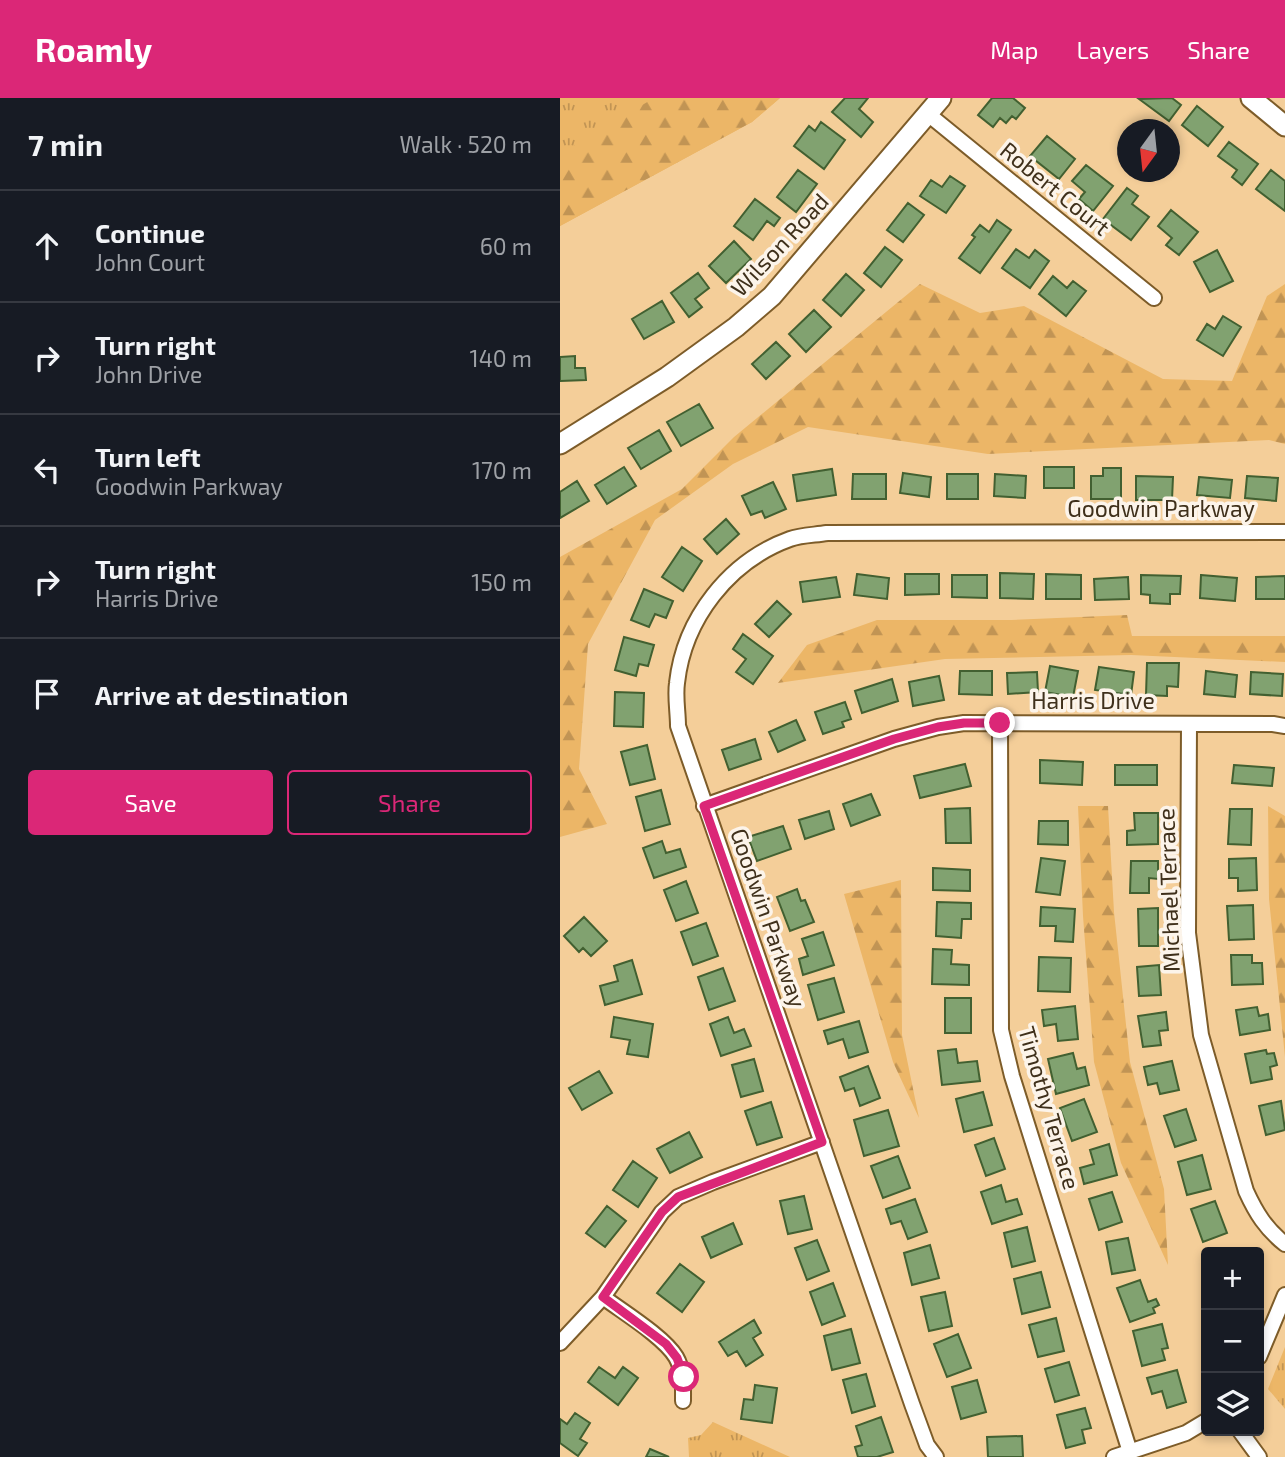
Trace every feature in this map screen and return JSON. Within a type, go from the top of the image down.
[{"type":"street","name":"Wilson Road","points":[[560,444],[667,377],[736,327],[772,296],[942,98]]},
{"type":"street","points":[[1251,98],[1285,126]]},
{"type":"street","name":"Robert Court","points":[[928,114],[1154,298]]},
{"type":"street","name":"Goodwin Parkway","points":[[936,1457],[927,1445],[912,1404],[678,726],[677,683],[688,641],[704,605],[740,567],[769,548],[792,538],[827,533],[1285,532]]},
{"type":"street","name":"Harris Drive","points":[[704,806],[916,733],[964,723],[1285,726]]},
{"type":"street","name":"Timothy Terrace","points":[[1000,723],[1001,1030],[1012,1076],[1130,1452]]},
{"type":"street","name":"Michael Terrace","points":[[1189,724],[1188,933],[1201,1035],[1247,1191],[1257,1215],[1285,1244]]},
{"type":"street","points":[[560,1343],[603,1297],[662,1212],[678,1197],[822,1142]]},
{"type":"street","points":[[1264,1345],[1285,1295]]},
{"type":"street","points":[[603,1297],[666,1344],[677,1358],[684,1377],[683,1401]]},
{"type":"street","points":[[1114,1457],[1186,1433],[1201,1424]]},
{"type":"street","points":[[1244,1436],[1259,1457]]},
{"type":"green space","points":[[560,98],[780,98],[752,122],[560,226]]},
{"type":"green space","points":[[654,98],[780,98],[752,122],[560,226],[560,154]]},
{"type":"green space","points":[[920,284],[980,313],[1024,306],[1163,379],[1232,381],[1267,296],[1285,284],[1285,444],[1269,440],[988,454],[808,427],[733,464],[655,520],[588,644],[579,769],[607,824],[560,837],[560,557],[682,489],[734,437]]},
{"type":"green space","points":[[1127,615],[1132,636],[1285,636],[1285,662],[1131,655],[945,659],[778,683],[807,645],[877,620],[1011,620]]},
{"type":"green space","points":[[1078,806],[1108,806],[1114,912],[1130,1062],[1164,1189],[1168,1265],[1121,1163],[1094,1062]]},
{"type":"green space","points":[[1268,806],[1285,816],[1285,1057],[1269,899]]},
{"type":"green space","points":[[901,880],[902,1035],[919,1118],[893,1062],[844,894]]},
{"type":"green space","points":[[1285,1347],[1285,1409],[1268,1389]]},
{"type":"green space","points":[[713,1422],[790,1457],[689,1457],[688,1438],[701,1435]]},
{"type":"building","points":[[845,98],[868,98],[859,109],[873,122],[861,137],[832,112]]},
{"type":"building","points":[[992,98],[1013,98],[1025,108],[1016,119],[1012,116],[1006,123],[1000,118],[993,127],[978,115]]},
{"type":"building","points":[[1172,98],[1181,105],[1170,119],[1166,119],[1139,99]]},
{"type":"building","points":[[1197,106],[1223,127],[1208,146],[1182,125]]},
{"type":"building","points":[[821,122],[845,140],[824,169],[794,146],[809,126],[815,131]]},
{"type":"building","points":[[1047,136],[1075,159],[1059,179],[1030,156]]},
{"type":"building","points":[[1229,142],[1258,164],[1242,185],[1232,177],[1237,170],[1218,156]]},
{"type":"building","points":[[1086,165],[1113,186],[1093,211],[1079,199],[1085,192],[1072,181]]},
{"type":"building","points":[[798,170],[817,184],[796,212],[777,197]]},
{"type":"building","points":[[1271,170],[1285,181],[1285,211],[1256,189]]},
{"type":"building","points":[[950,176],[965,186],[946,213],[920,196],[931,180],[942,187]]},
{"type":"building","points":[[1127,188],[1138,196],[1132,204],[1149,217],[1131,240],[1103,219]]},
{"type":"building","points":[[755,199],[780,218],[774,226],[767,221],[753,240],[734,226]]},
{"type":"building","points":[[908,203],[924,215],[903,242],[887,230]]},
{"type":"building","points":[[1171,210],[1198,232],[1179,255],[1166,245],[1172,238],[1158,226]]},
{"type":"building","points":[[997,220],[1011,230],[980,273],[959,258],[975,237],[972,235],[980,225],[989,232]]},
{"type":"building","points":[[734,241],[751,259],[726,283],[709,266]]},
{"type":"building","points":[[885,247],[902,260],[881,287],[864,273]]},
{"type":"building","points":[[1016,249],[1029,258],[1035,250],[1049,261],[1030,288],[1002,268]]},
{"type":"building","points":[[1217,250],[1233,281],[1210,292],[1194,262]]},
{"type":"building","points":[[698,273],[709,288],[695,299],[702,307],[689,317],[671,293]]},
{"type":"building","points":[[846,274],[864,290],[841,316],[823,300]]},
{"type":"building","points":[[1053,276],[1067,288],[1073,281],[1086,291],[1066,316],[1039,294]]},
{"type":"building","points":[[662,301],[674,322],[644,339],[632,319]]},
{"type":"building","points":[[814,310],[831,327],[806,352],[789,334]]},
{"type":"building","points":[[1223,316],[1241,327],[1223,356],[1197,340],[1207,324],[1215,329]]},
{"type":"building","points":[[776,342],[790,356],[766,379],[752,364]]},
{"type":"building","points":[[575,356],[575,368],[585,368],[586,380],[560,381],[560,357]]},
{"type":"building","points":[[699,404],[713,428],[681,446],[667,422]]},
{"type":"building","points":[[659,430],[671,451],[641,469],[628,448]]},
{"type":"building","points":[[624,467],[636,486],[607,504],[595,485]]},
{"type":"building","points":[[1044,467],[1074,467],[1074,488],[1044,488]]},
{"type":"building","points":[[1103,468],[1121,468],[1121,499],[1091,499],[1091,476],[1103,476]]},
{"type":"building","points":[[832,469],[836,495],[797,501],[793,475]]},
{"type":"building","points":[[903,473],[931,477],[929,497],[900,493]]},
{"type":"building","points":[[853,474],[886,474],[886,499],[852,499]]},
{"type":"building","points":[[947,474],[978,474],[978,499],[947,499]]},
{"type":"building","points":[[995,474],[1026,476],[1025,498],[994,496]]},
{"type":"building","points":[[1136,476],[1173,477],[1172,500],[1136,500]]},
{"type":"building","points":[[1247,476],[1278,478],[1276,501],[1245,498]]},
{"type":"building","points":[[1199,477],[1232,480],[1230,498],[1197,495]]},
{"type":"building","points":[[577,481],[589,501],[560,518],[560,492]]},
{"type":"building","points":[[773,482],[786,509],[765,518],[762,511],[751,515],[742,496]]},
{"type":"building","points":[[726,519],[739,534],[717,554],[704,539]]},
{"type":"building","points":[[682,547],[702,561],[683,591],[662,577]]},
{"type":"building","points":[[1000,573],[1034,574],[1033,599],[1000,598]]},
{"type":"building","points":[[857,574],[889,578],[887,599],[854,595]]},
{"type":"building","points":[[905,574],[939,574],[939,594],[905,595]]},
{"type":"building","points":[[1046,574],[1081,575],[1081,599],[1046,599]]},
{"type":"building","points":[[952,575],[987,575],[987,598],[952,597]]},
{"type":"building","points":[[1141,575],[1181,576],[1180,594],[1170,594],[1170,604],[1150,603],[1150,595],[1141,594]]},
{"type":"building","points":[[1201,575],[1237,578],[1235,601],[1200,598]]},
{"type":"building","points":[[1285,576],[1285,599],[1256,599],[1256,577]]},
{"type":"building","points":[[836,577],[840,597],[803,602],[800,582]]},
{"type":"building","points":[[1128,577],[1129,599],[1095,600],[1094,579]]},
{"type":"building","points":[[644,589],[673,601],[666,618],[655,614],[649,627],[631,620]]},
{"type":"building","points":[[777,601],[791,614],[769,637],[755,624]]},
{"type":"building","points":[[743,634],[773,656],[753,684],[736,672],[746,659],[733,649]]},
{"type":"building","points":[[624,637],[654,645],[648,666],[639,664],[636,676],[615,670]]},
{"type":"building","points":[[1147,663],[1179,663],[1178,687],[1167,686],[1167,696],[1146,695]]},
{"type":"building","points":[[1050,666],[1078,671],[1073,697],[1045,692]]},
{"type":"building","points":[[1099,667],[1134,672],[1131,695],[1095,690]]},
{"type":"building","points":[[960,671],[992,671],[992,695],[959,694]]},
{"type":"building","points":[[1206,671],[1237,675],[1235,697],[1204,694]]},
{"type":"building","points":[[1037,672],[1038,692],[1008,694],[1007,673]]},
{"type":"building","points":[[1251,672],[1283,674],[1282,696],[1250,694]]},
{"type":"building","points":[[939,676],[944,700],[913,706],[909,682]]},
{"type":"building","points":[[892,679],[898,701],[862,713],[855,691]]},
{"type":"building","points":[[615,692],[644,693],[643,727],[614,726]]},
{"type":"building","points":[[845,702],[851,719],[842,722],[844,727],[823,734],[815,712]]},
{"type":"building","points":[[796,720],[805,740],[778,752],[769,732]]},
{"type":"building","points":[[755,739],[761,759],[729,770],[722,750]]},
{"type":"building","points":[[647,745],[655,779],[630,785],[621,752]]},
{"type":"building","points":[[1040,760],[1083,762],[1082,785],[1040,783]]},
{"type":"building","points":[[965,764],[971,786],[920,798],[914,776]]},
{"type":"building","points":[[1115,765],[1157,765],[1157,785],[1115,785]]},
{"type":"building","points":[[1234,765],[1274,768],[1272,786],[1232,783]]},
{"type":"building","points":[[661,790],[670,824],[645,831],[636,797]]},
{"type":"building","points":[[871,794],[880,815],[851,826],[843,804]]},
{"type":"building","points":[[970,808],[971,843],[946,843],[945,809]]},
{"type":"building","points":[[1230,809],[1252,809],[1251,845],[1228,844]]},
{"type":"building","points":[[829,811],[834,829],[805,839],[799,820]]},
{"type":"building","points":[[1134,813],[1158,813],[1158,844],[1127,845],[1127,831],[1135,830]]},
{"type":"building","points":[[1039,821],[1068,821],[1068,845],[1038,844]]},
{"type":"building","points":[[783,826],[791,849],[757,861],[748,837]]},
{"type":"building","points":[[662,841],[666,853],[680,849],[686,867],[654,878],[643,848]]},
{"type":"building","points":[[1041,858],[1065,861],[1060,895],[1036,892]]},
{"type":"building","points":[[1256,858],[1257,890],[1238,891],[1238,878],[1229,878],[1229,859]]},
{"type":"building","points":[[1131,861],[1158,861],[1158,879],[1149,878],[1149,893],[1130,893]]},
{"type":"building","points":[[933,868],[970,870],[970,891],[933,890]]},
{"type":"building","points":[[686,881],[698,913],[676,921],[664,890]]},
{"type":"building","points":[[797,889],[814,922],[790,931],[777,897]]},
{"type":"building","points":[[937,902],[971,903],[971,919],[962,919],[961,938],[936,936]]},
{"type":"building","points":[[1253,905],[1254,939],[1229,940],[1227,906]]},
{"type":"building","points":[[1041,907],[1075,909],[1073,942],[1055,941],[1056,926],[1040,926]]},
{"type":"building","points":[[1158,908],[1158,946],[1139,946],[1138,909]]},
{"type":"building","points":[[584,917],[607,941],[591,956],[583,948],[579,952],[564,936]]},
{"type":"building","points":[[706,923],[718,956],[693,965],[681,932]]},
{"type":"building","points":[[823,932],[834,965],[803,975],[799,959],[808,956],[802,939]]},
{"type":"building","points":[[933,949],[952,950],[951,964],[969,965],[969,985],[932,984]]},
{"type":"building","points":[[1231,955],[1252,955],[1252,963],[1262,963],[1263,984],[1232,985]]},
{"type":"building","points":[[1039,957],[1071,958],[1070,992],[1038,991]]},
{"type":"building","points":[[632,960],[642,994],[605,1005],[600,986],[618,981],[614,966]]},
{"type":"building","points":[[1159,965],[1161,995],[1139,996],[1137,967]]},
{"type":"building","points":[[723,968],[735,1001],[709,1010],[698,977]]},
{"type":"building","points":[[834,978],[844,1012],[818,1020],[808,985]]},
{"type":"building","points":[[945,998],[971,998],[971,1033],[945,1033]]},
{"type":"building","points":[[1075,1006],[1078,1039],[1058,1041],[1056,1024],[1044,1026],[1042,1010]]},
{"type":"building","points":[[1257,1007],[1259,1016],[1268,1014],[1270,1030],[1240,1035],[1236,1010]]},
{"type":"building","points":[[1166,1012],[1168,1030],[1159,1031],[1161,1045],[1143,1047],[1138,1016]]},
{"type":"building","points":[[614,1017],[653,1024],[648,1057],[627,1054],[630,1040],[611,1037]]},
{"type":"building","points":[[728,1017],[734,1033],[744,1029],[751,1046],[721,1056],[710,1024]]},
{"type":"building","points":[[859,1021],[868,1052],[849,1058],[843,1039],[828,1044],[824,1031]]},
{"type":"building","points":[[956,1049],[958,1063],[977,1061],[980,1081],[942,1085],[938,1051]]},
{"type":"building","points":[[1266,1050],[1267,1054],[1274,1053],[1277,1065],[1270,1067],[1272,1079],[1251,1083],[1245,1054]]},
{"type":"building","points":[[1073,1053],[1077,1069],[1085,1067],[1089,1085],[1056,1094],[1048,1059]]},
{"type":"building","points":[[754,1059],[763,1091],[741,1097],[732,1065]]},
{"type":"building","points":[[1172,1061],[1179,1090],[1160,1094],[1157,1083],[1148,1085],[1144,1067]]},
{"type":"building","points":[[868,1066],[880,1098],[860,1106],[854,1088],[845,1091],[840,1077]]},
{"type":"building","points":[[599,1071],[612,1093],[582,1110],[569,1088]]},
{"type":"building","points":[[983,1092],[992,1125],[964,1132],[956,1099]]},
{"type":"building","points":[[1084,1099],[1097,1132],[1072,1141],[1060,1108]]},
{"type":"building","points":[[1281,1101],[1285,1130],[1266,1135],[1259,1106]]},
{"type":"building","points":[[771,1102],[782,1137],[757,1145],[745,1111]]},
{"type":"building","points":[[1186,1109],[1196,1140],[1175,1147],[1164,1116]]},
{"type":"building","points":[[888,1110],[899,1146],[864,1156],[854,1120]]},
{"type":"building","points":[[689,1132],[702,1157],[670,1173],[657,1149]]},
{"type":"building","points":[[994,1138],[1005,1169],[986,1176],[975,1145]]},
{"type":"building","points":[[1109,1144],[1117,1175],[1084,1184],[1080,1168],[1094,1164],[1090,1150]]},
{"type":"building","points":[[1202,1155],[1211,1189],[1187,1195],[1178,1162]]},
{"type":"building","points":[[898,1156],[910,1188],[883,1198],[871,1166]]},
{"type":"building","points":[[633,1161],[657,1178],[638,1207],[613,1190]]},
{"type":"building","points":[[1001,1185],[1006,1202],[1017,1199],[1022,1214],[992,1224],[981,1192]]},
{"type":"building","points":[[1112,1192],[1122,1222],[1099,1230],[1089,1199]]},
{"type":"building","points":[[804,1196],[812,1229],[788,1234],[780,1201]]},
{"type":"building","points":[[915,1199],[927,1232],[908,1239],[901,1221],[891,1224],[886,1209]]},
{"type":"building","points":[[1215,1201],[1227,1233],[1203,1242],[1191,1209]]},
{"type":"building","points":[[607,1206],[626,1221],[605,1247],[586,1233]]},
{"type":"building","points":[[733,1223],[742,1244],[711,1258],[702,1237]]},
{"type":"building","points":[[1027,1227],[1035,1261],[1012,1267],[1004,1233]]},
{"type":"building","points":[[1128,1238],[1135,1270],[1112,1274],[1106,1242]]},
{"type":"building","points":[[817,1240],[829,1271],[807,1280],[795,1248]]},
{"type":"building","points":[[930,1245],[939,1278],[912,1285],[904,1253]]},
{"type":"building","points":[[680,1264],[704,1282],[682,1312],[657,1293]]},
{"type":"building","points":[[1041,1272],[1050,1307],[1022,1314],[1014,1279]]},
{"type":"building","points":[[1140,1280],[1148,1302],[1156,1299],[1159,1305],[1153,1308],[1155,1313],[1130,1322],[1117,1288]]},
{"type":"building","points":[[833,1283],[845,1316],[822,1325],[810,1292]]},
{"type":"building","points":[[945,1292],[952,1326],[929,1331],[921,1297]]},
{"type":"building","points":[[1056,1318],[1064,1351],[1038,1357],[1029,1325]]},
{"type":"building","points":[[754,1320],[761,1333],[753,1338],[763,1355],[746,1366],[737,1351],[728,1356],[719,1342]]},
{"type":"building","points":[[1162,1324],[1168,1348],[1162,1349],[1165,1360],[1142,1366],[1133,1331]]},
{"type":"building","points":[[851,1329],[860,1363],[832,1370],[824,1336]]},
{"type":"building","points":[[958,1334],[971,1368],[947,1377],[934,1344]]},
{"type":"building","points":[[1069,1362],[1079,1395],[1055,1402],[1045,1369]]},
{"type":"building","points":[[599,1367],[615,1378],[623,1367],[638,1378],[618,1405],[588,1382]]},
{"type":"building","points":[[1177,1370],[1186,1402],[1167,1408],[1162,1391],[1152,1394],[1147,1378]]},
{"type":"building","points":[[866,1374],[875,1406],[852,1413],[843,1380]]},
{"type":"building","points":[[977,1380],[986,1412],[961,1419],[952,1387]]},
{"type":"building","points":[[755,1385],[777,1388],[772,1423],[741,1419],[744,1399],[753,1400]]},
{"type":"building","points":[[1085,1408],[1091,1428],[1082,1430],[1085,1443],[1066,1448],[1057,1415]]},
{"type":"building","points":[[575,1413],[590,1423],[580,1439],[587,1443],[578,1456],[560,1443],[560,1419],[567,1424]]},
{"type":"building","points":[[881,1417],[893,1452],[877,1457],[858,1457],[855,1447],[862,1445],[856,1426]]},
{"type":"building","points":[[1022,1436],[1023,1457],[988,1457],[987,1437]]},
{"type":"building","points":[[650,1449],[669,1457],[646,1457]]},
{"type":"route","points":[[684,1377],[677,1358],[666,1344],[603,1297],[662,1212],[678,1197],[822,1142],[704,806],[894,739],[964,723],[1000,723]]}]
